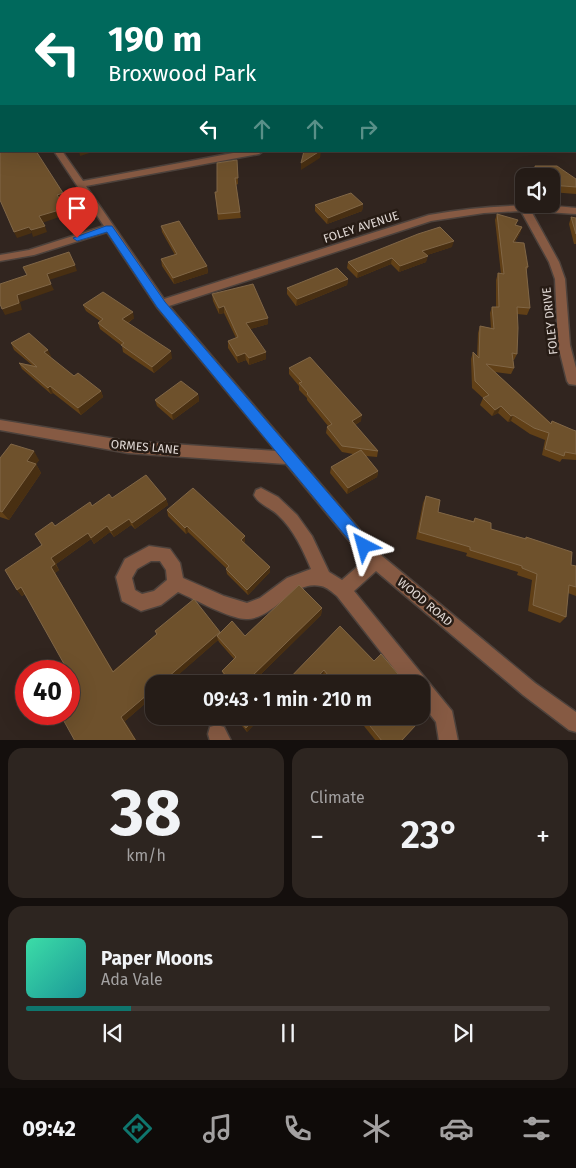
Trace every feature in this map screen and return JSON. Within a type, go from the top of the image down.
[{"type":"street","name":"WOOD ROAD","points":[[59,152],[161,304],[376,561],[529,689],[576,723]]},
{"type":"street","points":[[80,184],[254,152]]},
{"type":"street","name":"FOLEY AVENUE","points":[[161,304],[428,218],[472,211],[515,208]]},
{"type":"street","name":"FOLEY AVENUE","points":[[560,210],[576,211]]},
{"type":"street","name":"FOLEY DRIVE","points":[[527,213],[554,262],[560,279],[564,345],[573,381]]},
{"type":"street","points":[[0,258],[30,253],[109,228]]},
{"type":"street","name":"ORMES LANE","points":[[0,426],[128,447],[291,458]]},
{"type":"street","points":[[261,494],[277,502],[302,532],[323,578]]},
{"type":"street","points":[[342,590],[376,561]]},
{"type":"street","points":[[175,583],[245,612],[265,606],[297,581],[310,577],[323,578],[342,590],[411,675]]},
{"type":"street","points":[[430,699],[445,718],[449,740]]},
{"type":"building","points":[[0,152],[37,152],[63,193],[57,195],[66,208],[39,216],[45,226],[31,230],[29,227],[14,232],[0,200]]},
{"type":"building","points":[[304,152],[318,152],[301,163]]},
{"type":"building","points":[[237,160],[238,178],[235,178],[240,212],[218,214],[215,192],[217,192],[217,163]]},
{"type":"building","points":[[535,166],[557,166],[560,168],[535,168]]},
{"type":"building","points":[[560,168],[576,179],[576,187],[560,186]]},
{"type":"building","points":[[351,193],[363,204],[328,218],[315,205]]},
{"type":"building","points":[[497,214],[518,220],[515,225],[522,227],[513,242],[524,243],[528,267],[526,267],[530,308],[517,307],[517,354],[512,353],[514,368],[486,364],[551,424],[552,421],[576,431],[576,454],[565,452],[564,456],[545,449],[549,433],[534,428],[513,415],[511,416],[501,406],[495,410],[483,398],[489,395],[475,381],[473,352],[479,358],[480,326],[494,329],[492,307],[499,307],[498,273],[504,274]]},
{"type":"building","points":[[571,217],[576,218],[576,234]]},
{"type":"building","points":[[179,221],[207,266],[173,278],[161,259],[177,254],[161,226]]},
{"type":"building","points":[[440,227],[454,241],[422,251],[428,256],[400,266],[392,258],[358,272],[348,262],[418,234]]},
{"type":"building","points":[[69,252],[75,265],[47,274],[51,284],[17,295],[19,303],[2,309],[0,304],[0,284],[27,275],[23,267]]},
{"type":"building","points":[[337,268],[348,279],[297,299],[287,288]]},
{"type":"building","points":[[253,284],[268,318],[246,323],[266,352],[249,358],[245,353],[237,356],[228,341],[238,337],[224,306],[219,308],[212,294]]},
{"type":"building","points":[[103,292],[133,312],[122,319],[171,351],[152,367],[121,345],[124,343],[98,323],[103,319],[83,305]]},
{"type":"building","points":[[29,333],[48,350],[44,352],[74,376],[78,373],[101,391],[78,408],[50,386],[48,388],[19,363],[37,367],[11,343]]},
{"type":"building","points":[[310,357],[362,415],[352,421],[378,451],[342,446],[327,427],[332,424],[299,383],[302,382],[289,368]]},
{"type":"building","points":[[181,381],[198,394],[172,414],[155,400]]},
{"type":"building","points":[[11,444],[34,451],[27,461],[36,464],[2,512],[0,511],[0,458]]},
{"type":"building","points":[[361,450],[378,471],[348,488],[331,467]]},
{"type":"building","points":[[146,475],[166,499],[132,523],[129,519],[111,531],[107,526],[91,538],[88,533],[51,558],[55,564],[51,567],[113,672],[157,634],[155,631],[194,599],[220,632],[170,675],[145,675],[145,697],[121,717],[135,740],[74,740],[66,725],[80,725],[80,660],[62,660],[21,587],[17,590],[5,570],[42,545],[35,534],[52,522],[55,526],[90,502],[92,506],[109,494],[112,498]]},
{"type":"building","points":[[193,488],[245,536],[241,540],[270,567],[247,590],[226,569],[229,566],[187,526],[185,528],[167,510]]},
{"type":"building","points":[[426,496],[440,500],[438,512],[474,522],[475,518],[491,523],[491,529],[526,539],[526,537],[572,552],[571,565],[576,566],[576,587],[569,585],[566,617],[533,605],[537,574],[522,568],[522,566],[470,550],[470,547],[419,532]]},
{"type":"building","points":[[299,585],[322,608],[253,675],[225,675],[222,671],[236,657],[217,636],[232,621],[245,636]]},
{"type":"building","points":[[340,626],[374,661],[381,654],[398,674],[328,675],[324,670],[319,675],[293,675]]},
{"type":"building","points":[[369,725],[416,725],[402,740],[381,740]]},
{"type":"route","points":[[77,238],[109,228],[161,304],[364,546]]}]
